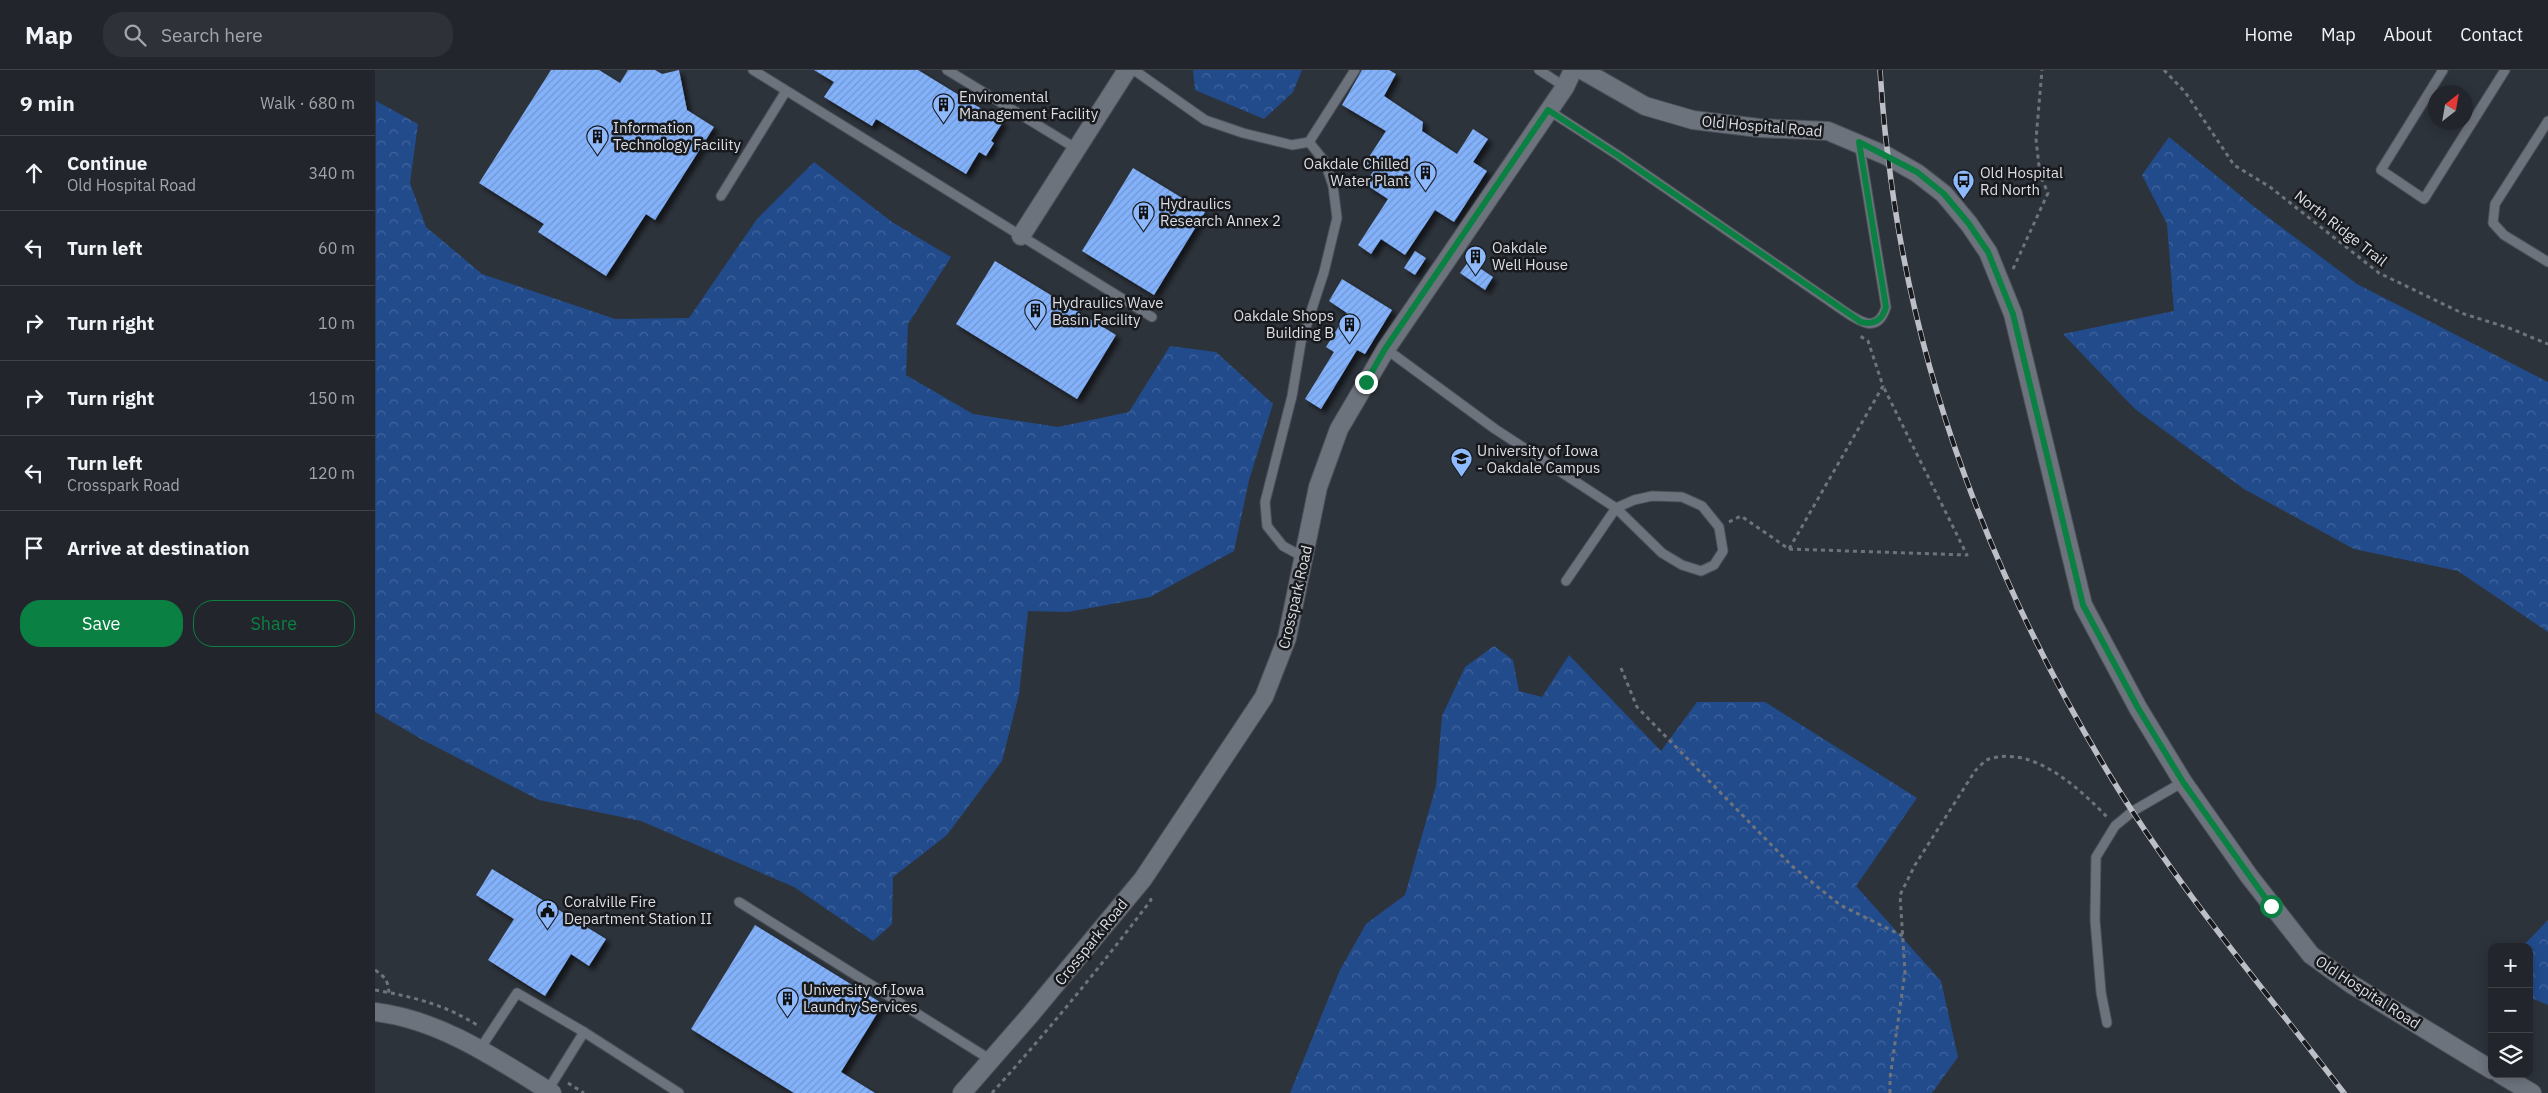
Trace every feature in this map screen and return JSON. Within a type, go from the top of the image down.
[{"type":"street","points":[[1021,236],[1127,70]]},
{"type":"street","name":"Crosspark Road","points":[[962,1093],[1143,879],[1264,696],[1287,638],[1318,488],[1339,429],[1385,349],[1565,87],[1573,70]]},
{"type":"street","name":"Old Hospital Road","points":[[1582,70],[1645,106],[1693,120],[1759,128],[1827,130],[1859,142],[1917,172],[1944,194],[1969,224],[1988,252],[2013,314],[2083,605],[2138,708],[2183,782],[2249,876],[2311,955],[2351,984],[2488,1068]]},
{"type":"street","points":[[375,1012],[418,1022],[453,1035],[480,1049],[550,1092]]},
{"type":"street","points":[[2507,1078],[2531,1093]]},
{"type":"lane","points":[[753,70],[1152,317]]},
{"type":"lane","points":[[947,70],[1077,149]]},
{"type":"lane","points":[[1134,70],[1205,120],[1243,133],[1292,146],[1309,142],[1355,70]]},
{"type":"lane","points":[[1539,70],[1565,87]]},
{"type":"lane","points":[[2443,70],[2381,170],[2423,199],[2505,70]]},
{"type":"lane","points":[[721,196],[787,91]]},
{"type":"lane","points":[[1548,110],[1627,161],[1861,322],[1869,324],[1878,321],[1884,315],[1886,307],[1859,142]]},
{"type":"lane","points":[[2548,121],[2495,204],[2493,223],[2504,235],[2548,262]]},
{"type":"lane","points":[[1305,558],[1283,546],[1267,526],[1265,502],[1292,396],[1301,342],[1324,272],[1337,218],[1333,186],[1325,162],[1309,142]]},
{"type":"lane","points":[[1385,349],[1495,429],[1616,508],[1662,553],[1682,565],[1701,571],[1714,565],[1723,551],[1719,527],[1702,506],[1682,497],[1652,496],[1635,500],[1616,508],[1565,581]]},
{"type":"lane","points":[[2107,1023],[2101,992],[2095,920],[2096,857],[2115,826],[2133,811],[2183,782]]},
{"type":"lane","points":[[739,902],[991,1060]]},
{"type":"lane","points":[[480,1049],[517,992],[585,1032],[679,1093]]},
{"type":"lane","points":[[550,1092],[585,1032]]},
{"type":"path","points":[[2004,290],[2048,193],[2039,175],[2036,139],[2043,70]]},
{"type":"path","name":"North Ridge Trail","points":[[2164,70],[2185,92],[2234,165],[2270,188],[2379,273],[2463,314],[2509,328],[2548,344]]},
{"type":"path","points":[[1719,527],[1741,516],[1789,549],[1967,556],[1883,386],[1868,341],[1853,331]]},
{"type":"path","points":[[1789,549],[1883,386]]},
{"type":"path","points":[[1621,668],[1637,708],[1791,866],[1840,905],[1903,936]]},
{"type":"path","points":[[1890,1093],[1889,1078],[1905,972],[1900,895],[1915,865],[1975,771],[1988,759],[2016,756],[2055,771],[2092,801],[2115,826]]},
{"type":"path","points":[[992,1093],[1056,1021],[1151,900],[1143,879]]},
{"type":"path","points":[[375,970],[385,976],[389,983],[389,992]]},
{"type":"green space","points":[[1193,70],[1302,70],[1293,92],[1264,119],[1195,90]]},
{"type":"green space","points":[[376,101],[418,124],[410,183],[426,227],[482,274],[615,319],[689,318],[757,219],[814,162],[892,222],[951,257],[908,324],[906,375],[973,414],[1058,427],[1129,412],[1170,346],[1216,352],[1273,404],[1249,480],[1234,551],[1150,597],[1068,612],[1028,611],[1019,694],[1002,761],[947,835],[893,877],[892,924],[873,941],[794,887],[641,821],[539,800],[423,740],[375,712]]},
{"type":"green space","points":[[2169,137],[2257,209],[2357,284],[2548,382],[2548,632],[2458,571],[2354,549],[2244,489],[2135,409],[2063,334],[2174,311],[2167,224],[2142,175]]},
{"type":"green space","points":[[1494,646],[1513,660],[1519,691],[1542,697],[1569,655],[1661,751],[1697,702],[1765,702],[1917,798],[1856,886],[1941,981],[1958,1057],[1932,1093],[1290,1093],[1340,970],[1366,924],[1405,895],[1436,786],[1442,716],[1465,667]]},
{"type":"green space","points":[[2548,920],[2548,1005],[2533,999],[2533,943],[2526,943]]},
{"type":"building","name":"Information Technology Facility","points":[[551,70],[599,70],[620,83],[628,70],[655,70],[662,74],[679,70],[687,110],[714,127],[655,220],[646,214],[606,276],[538,232],[544,224],[479,183]]},
{"type":"building","name":"Enviromental Management Facility","points":[[814,70],[918,70],[1003,122],[991,141],[994,143],[986,156],[979,152],[966,174],[876,119],[872,126],[824,97],[834,82]]},
{"type":"building","name":"Oakdale Chilled Water Plant","points":[[1362,70],[1389,70],[1396,74],[1384,96],[1423,122],[1422,131],[1457,154],[1473,129],[1488,139],[1473,162],[1487,171],[1454,222],[1435,210],[1405,255],[1381,239],[1371,254],[1358,245],[1388,199],[1365,184],[1374,170],[1365,163],[1386,131],[1342,105]]},
{"type":"building","name":"Hydraulics Research Annex 2","points":[[1133,168],[1205,212],[1154,295],[1082,251]]},
{"type":"building","points":[[1415,251],[1426,258],[1415,275],[1404,268]]},
{"type":"building","name":"Hydraulics Wave Basin Facility","points":[[995,261],[1116,335],[1077,399],[956,324]]},
{"type":"building","name":"Oakdale Well House","points":[[1469,261],[1493,277],[1485,290],[1460,273]]},
{"type":"building","name":"Oakdale Shops Building B","points":[[1342,279],[1392,310],[1365,354],[1357,350],[1321,409],[1305,399],[1334,352],[1326,347],[1347,313],[1329,301]]},
{"type":"building","name":"Coralville Fire Department Station II","points":[[492,869],[606,939],[589,966],[571,954],[545,996],[488,960],[514,919],[476,895]]},
{"type":"building","name":"University of Iowa Laundry Services","points":[[755,925],[883,1004],[841,1072],[875,1093],[794,1093],[691,1029]]},
{"type":"railway","points":[[1880,70],[1883,113],[1900,238],[1917,319],[1939,398],[1965,477],[1996,554],[2030,629],[2068,702],[2135,816],[2222,937],[2344,1093]]},
{"type":"place","name":"Enviromental Management Facility","points":[[943,124]]},
{"type":"place","name":"Information Technology Facility","points":[[597,155]]},
{"type":"place","name":"Oakdale Chilled Water Plant","points":[[1425,191]]},
{"type":"place","name":"Old Hospital Rd North","points":[[1964,200]]},
{"type":"place","name":"Hydraulics Research Annex 2","points":[[1144,231]]},
{"type":"place","name":"Oakdale Well House","points":[[1476,275]]},
{"type":"place","name":"Hydraulics Wave Basin Facility","points":[[1036,330]]},
{"type":"place","name":"Oakdale Shops Building B","points":[[1350,343]]},
{"type":"place","name":"University of Iowa - Oakdale Campus","points":[[1461,478]]},
{"type":"place","name":"Coralville Fire Department Station II","points":[[548,929]]},
{"type":"place","name":"University of Iowa Laundry Services","points":[[787,1017]]},
{"type":"route","points":[[1366,382],[1385,349],[1548,110],[1619,156],[1861,322],[1869,324],[1878,321],[1884,315],[1886,307],[1859,142],[1917,172],[1944,194],[1969,224],[1988,252],[2004,290],[2013,314],[2083,605],[2138,708],[2183,782],[2271,906]]}]
